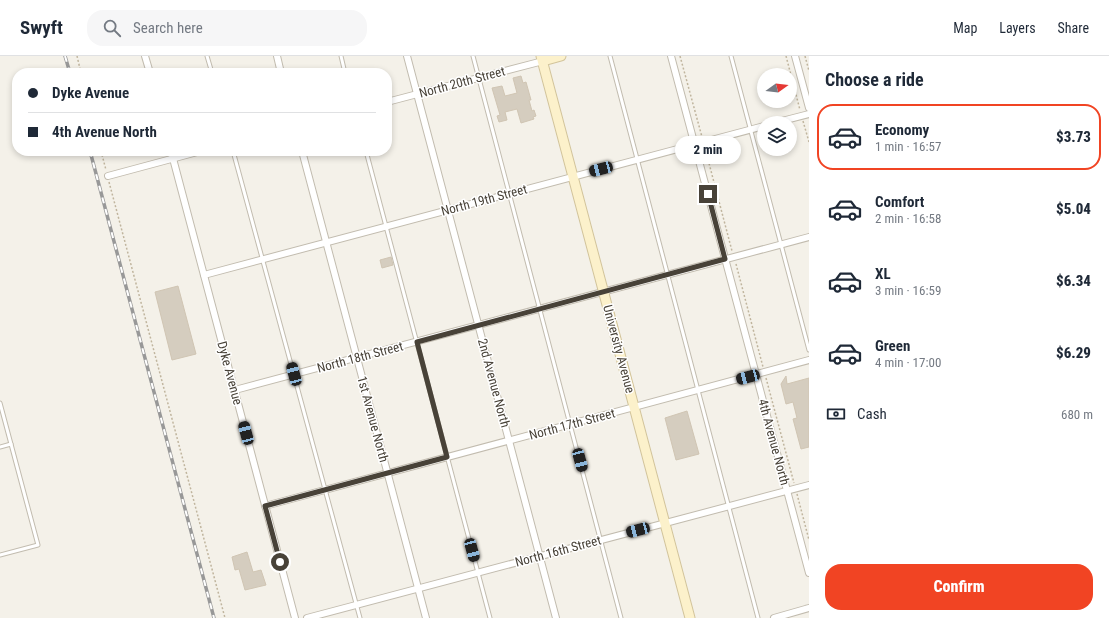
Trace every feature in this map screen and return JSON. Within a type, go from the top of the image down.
[{"type":"street","points":[[146,56],[149,68]]},
{"type":"street","points":[[276,56],[280,68]]},
{"type":"street","name":"2nd Avenue North","points":[[407,56],[556,618]]},
{"type":"street","name":"North 20th Street","points":[[392,101],[479,78],[542,58],[561,56]]},
{"type":"street","name":"4th Avenue North","points":[[672,56],[694,144],[809,572]]},
{"type":"street","points":[[795,56],[809,108]]},
{"type":"street","name":"University Avenue","points":[[542,58],[690,618]]},
{"type":"street","points":[[797,117],[809,114]]},
{"type":"street","name":"North 19th Street","points":[[204,275],[757,128]]},
{"type":"street","points":[[108,176],[181,156]]},
{"type":"street","name":"1st Avenue North","points":[[303,156],[426,618]]},
{"type":"street","name":"Dyke Avenue","points":[[173,158],[295,618]]},
{"type":"street","name":"North 18th Street","points":[[234,390],[809,237]]},
{"type":"street","name":"North 17th Street","points":[[265,506],[809,360]]},
{"type":"street","name":"North 16th Street","points":[[307,618],[809,485]]},
{"type":"street","points":[[774,618],[809,608]]},
{"type":"lane","points":[[207,56],[211,68]]},
{"type":"lane","points":[[341,56],[345,68]]},
{"type":"lane","points":[[473,56],[621,618]]},
{"type":"lane","points":[[610,56],[758,618]]},
{"type":"lane","points":[[731,56],[809,350]]},
{"type":"lane","points":[[234,156],[360,618]]},
{"type":"lane","points":[[367,156],[490,618]]},
{"type":"lane","points":[[0,405],[38,545],[0,555]]},
{"type":"lane","points":[[0,447],[11,444]]},
{"type":"path","points":[[77,56],[80,68]]},
{"type":"path","points":[[680,56],[809,540]]},
{"type":"path","points":[[786,56],[809,142]]},
{"type":"path","points":[[805,56],[809,71]]},
{"type":"path","points":[[102,156],[225,618]]},
{"type":"building","points":[[521,76],[523,83],[526,82],[531,100],[529,100],[532,111],[534,110],[536,116],[533,117],[534,119],[521,123],[517,109],[505,112],[507,120],[499,122],[497,116],[500,115],[492,88],[502,86],[505,96],[517,93],[513,78]]},
{"type":"building","points":[[391,257],[393,265],[382,268],[380,260]]},
{"type":"building","points":[[178,286],[196,354],[172,360],[155,292]]},
{"type":"building","points":[[786,376],[787,384],[809,378],[809,447],[801,449],[793,419],[797,418],[793,402],[786,404],[781,384]]},
{"type":"building","points":[[687,411],[699,454],[676,460],[665,418]]},
{"type":"building","points":[[247,552],[253,572],[261,570],[266,585],[245,590],[239,569],[235,570],[232,557]]},
{"type":"railway","points":[[65,56],[69,68]]},
{"type":"railway","points":[[91,156],[214,618]]},
{"type":"route","points":[[280,562],[265,506],[447,457],[417,342],[725,259],[708,194]]}]
